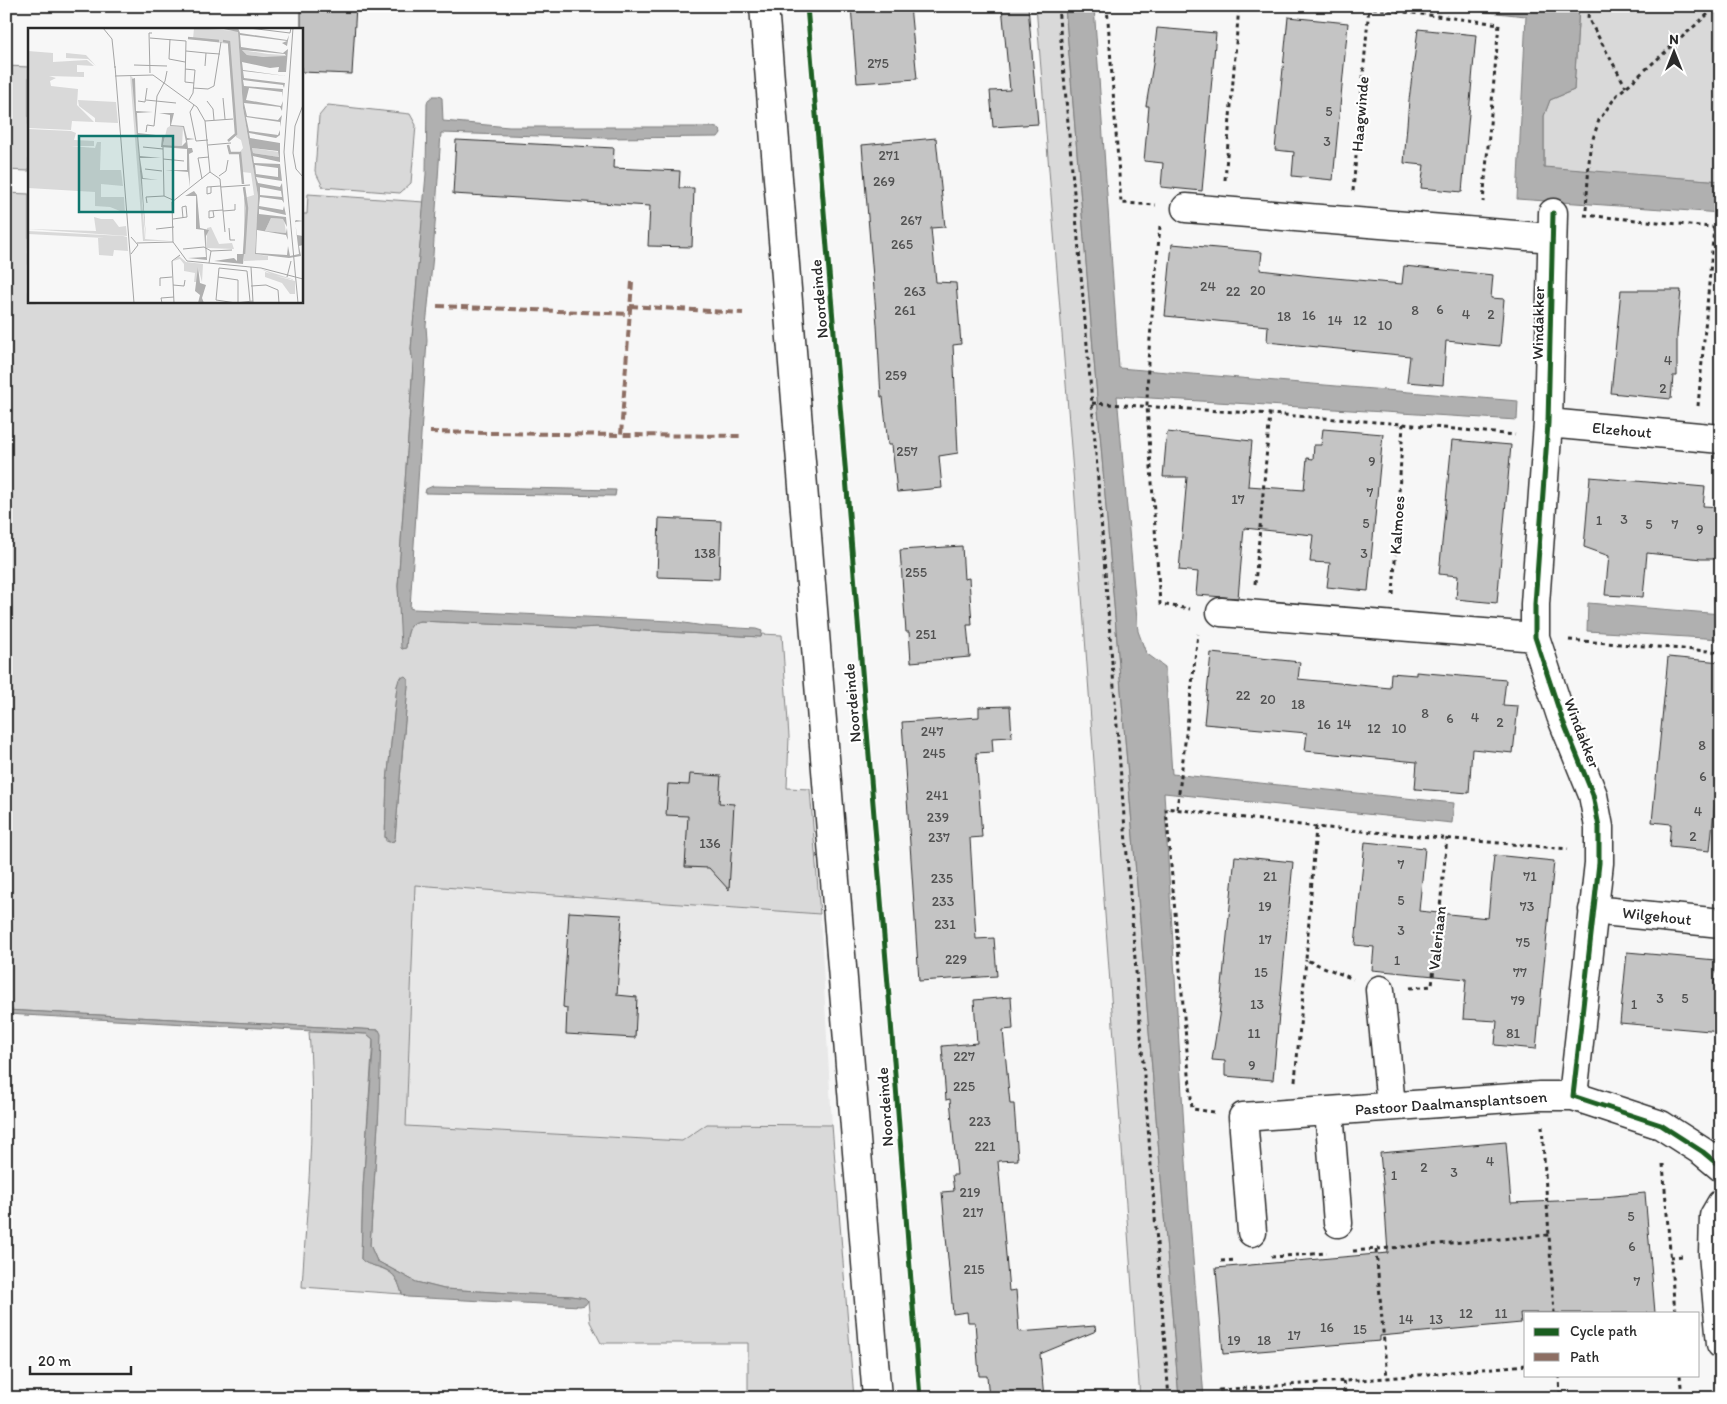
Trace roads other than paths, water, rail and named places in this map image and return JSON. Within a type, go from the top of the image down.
[{"type":"street","name":"Noordeinde","points":[[764,6],[877,1398]]},
{"type":"street","name":"Windakker","points":[[1174,207],[1481,232],[1553,225],[1548,431],[1535,604],[1535,638],[1561,716],[1593,795],[1599,827],[1599,852],[1573,1096]]},
{"type":"street","name":"Elzehout","points":[[1548,431],[1708,438]]},
{"type":"street","points":[[1211,611],[1535,638]]},
{"type":"street","name":"Wilgehout","points":[[1593,910],[1721,922]]},
{"type":"street","points":[[1380,990],[1391,1106]]},
{"type":"street","name":"Pastoor Daalmansplantsoen","points":[[1252,1232],[1243,1117],[1540,1096],[1573,1096]]},
{"type":"street","points":[[1573,1096],[1660,1125],[1703,1152],[1721,1168]]},
{"type":"street","points":[[1329,1111],[1338,1223]]},
{"type":"street","points":[[1721,1204],[1714,1216],[1713,1254],[1721,1344]]}]
